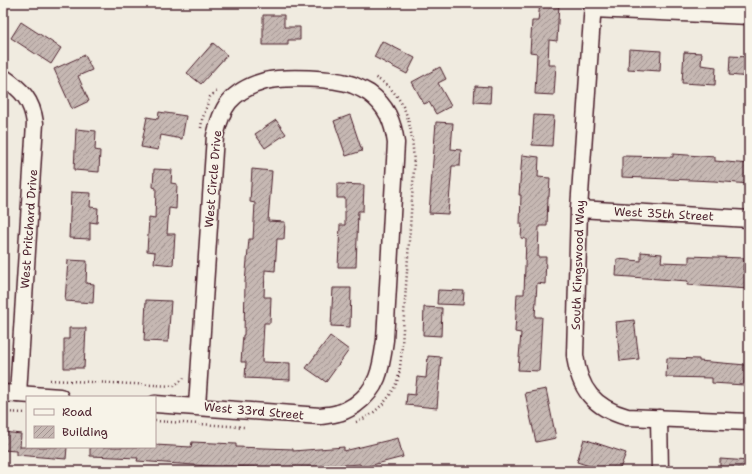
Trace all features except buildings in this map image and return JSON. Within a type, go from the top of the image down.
[{"type":"street","points":[[593,6],[749,16]]},
{"type":"street","name":"South Kingswood Way","points":[[593,6],[579,209],[575,355],[576,365],[583,386],[597,403],[615,413],[627,417],[749,422]]},
{"type":"street","name":"West Pritchard Drive","points":[[3,77],[14,84],[26,96],[33,111],[35,123],[10,394]]},
{"type":"street","name":"West Circle Drive","points":[[197,406],[215,136],[218,124],[228,103],[244,89],[266,81],[280,78],[327,80],[352,85],[369,94],[379,102],[387,112],[394,128],[396,143],[382,361],[377,380],[370,391],[351,408]]},
{"type":"street","name":"West 35th Street","points":[[579,209],[749,219]]},
{"type":"street","points":[[10,394],[43,396]]},
{"type":"street","name":"West 33rd Street","points":[[156,404],[320,416],[340,413],[351,408]]},
{"type":"street","points":[[659,418],[660,471]]},
{"type":"path","points":[[351,424],[364,420],[379,408],[391,392],[398,379],[401,359],[414,169],[413,140],[406,113],[396,95],[381,81],[370,76]]},
{"type":"path","points":[[201,131],[202,120],[210,97],[221,88]]},
{"type":"path","points":[[42,380],[174,386],[183,380],[186,372]]},
{"type":"path","points":[[3,412],[26,413]]}]
